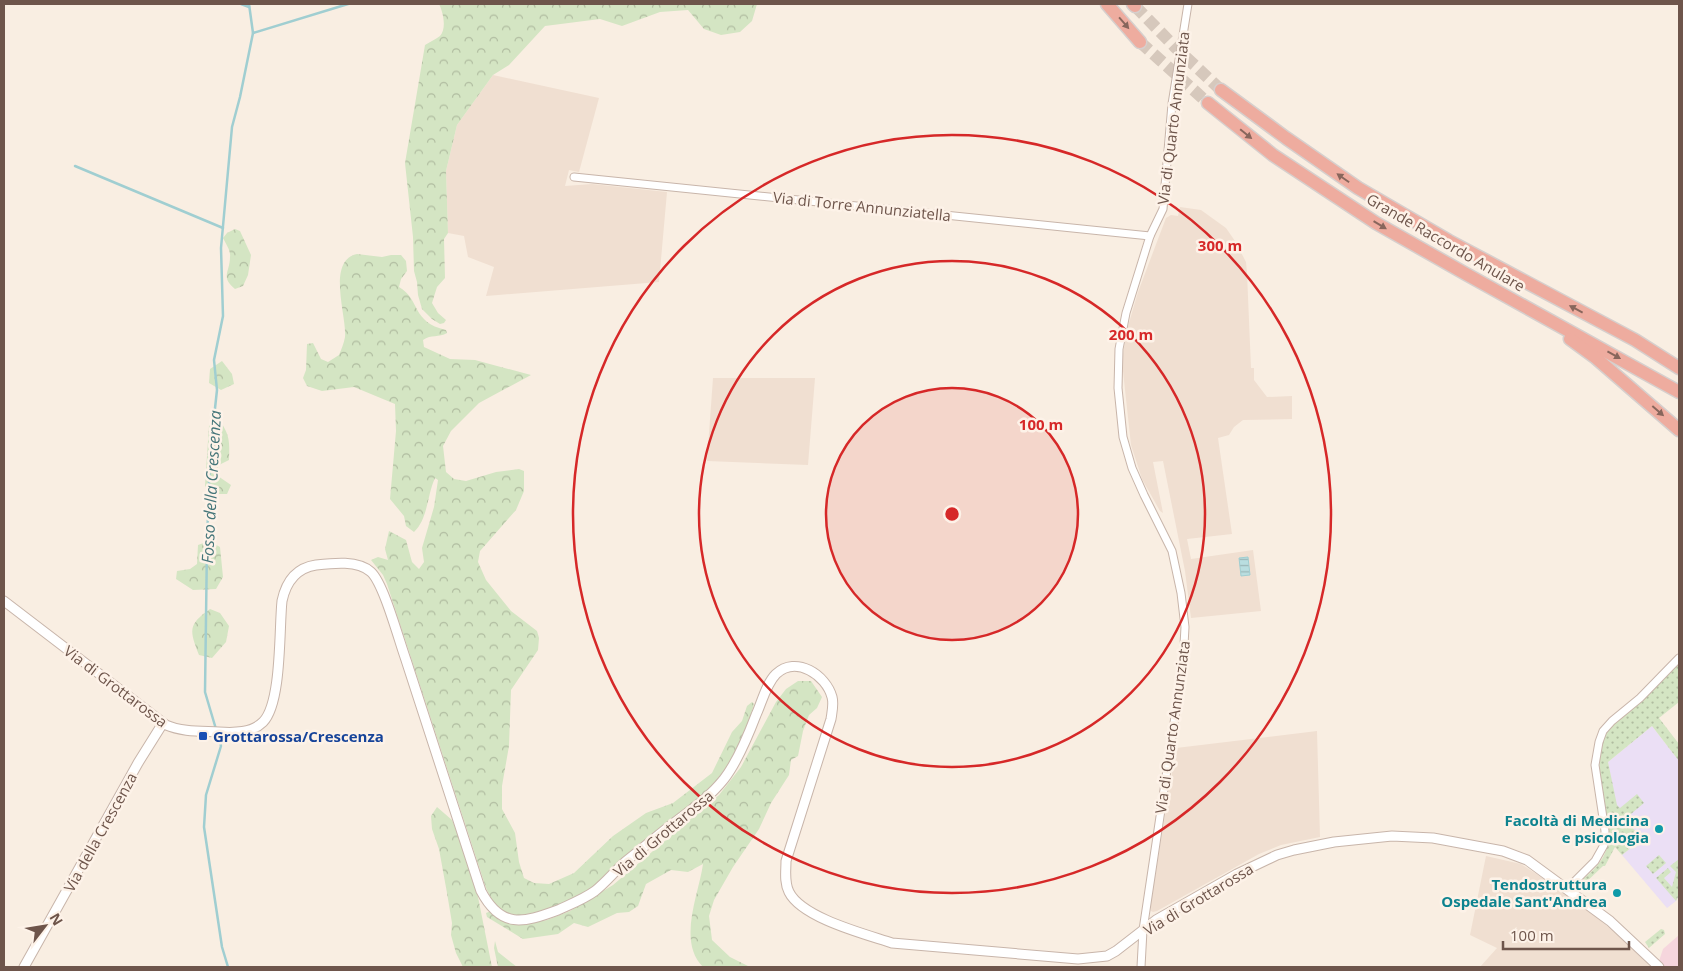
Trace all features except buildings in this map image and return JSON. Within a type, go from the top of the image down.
[{"type":"highway","points":[[1107,4],[1140,42]]},
{"type":"highway","name":"Grande Raccordo Anulare","points":[[1221,90],[1358,188],[1449,241],[1635,340],[1679,368]]},
{"type":"highway","name":"Grande Raccordo Anulare","points":[[1208,103],[1273,155],[1376,223],[1679,392]]},
{"type":"highway","points":[[1523,305],[1596,358],[1679,430]]},
{"type":"highway","points":[[1635,340],[1679,362]]},
{"type":"street","name":"Via di Quarto Annunziata","points":[[1141,967],[1143,930],[1183,663],[1185,627],[1181,593],[1172,551],[1132,468],[1124,437],[1120,411],[1118,367],[1119,349],[1126,313],[1150,236],[1163,209],[1172,104],[1188,4]]},
{"type":"street","name":"Via di Torre Annunziatella","points":[[574,177],[1150,236]]},
{"type":"street","name":"Via di Grottarossa","points":[[4,601],[163,723],[174,728],[229,732],[247,730],[257,726],[264,721],[270,711],[276,681],[282,601],[289,581],[298,571],[310,567],[356,564],[365,567],[379,583],[396,628],[481,892],[495,912],[521,921],[536,918],[575,903],[594,891],[674,821],[704,801],[725,778],[742,748],[768,686],[776,674],[787,667],[794,666],[808,669],[820,676],[828,688],[833,703],[831,720],[786,861],[785,877],[788,891],[806,910],[892,943],[1078,959],[1107,956],[1116,952],[1156,920],[1237,874],[1276,855],[1334,842],[1392,836],[1433,838],[1503,851],[1527,860],[1610,921],[1659,967]]},
{"type":"street","points":[[1567,889],[1595,861],[1604,845],[1604,823],[1596,764],[1599,742],[1603,731],[1612,720],[1640,698],[1679,658]]},
{"type":"street","name":"Via della Crescenza","points":[[24,967],[138,763],[163,723]]},
{"type":"shaded area","points":[[493,75],[599,98],[579,172],[569,170],[565,186],[592,184],[667,192],[659,282],[486,296],[494,267],[468,257],[464,236],[448,233],[446,171],[457,125]]},
{"type":"shaded area","points":[[1180,207],[1201,210],[1226,228],[1235,241],[1246,262],[1251,368],[1254,368],[1254,380],[1267,397],[1292,396],[1292,419],[1243,420],[1234,427],[1229,435],[1218,438],[1232,534],[1187,539],[1191,559],[1253,550],[1261,611],[1191,618],[1185,571],[1163,461],[1153,462],[1163,513],[1160,511],[1142,479],[1131,445],[1122,362],[1126,333],[1138,292],[1166,218],[1171,215],[1178,216]]},
{"type":"shaded area","points":[[713,378],[815,378],[808,465],[707,461]]},
{"type":"shaded area","points":[[1652,726],[1679,761],[1679,895],[1676,901],[1667,908],[1622,855],[1642,839],[1616,805],[1608,762]]},
{"type":"shaded area","points":[[1317,731],[1320,837],[1281,845],[1259,854],[1157,911],[1151,911],[1151,901],[1176,748]]},
{"type":"shaded area","points":[[1486,856],[1521,864],[1562,889],[1619,936],[1651,967],[1480,967],[1497,948],[1470,935]]},
{"type":"shaded area","points":[[1679,935],[1679,967],[1665,967],[1659,961],[1663,949]]},
{"type":"green space","points":[[439,4],[757,4],[752,21],[740,32],[721,35],[704,29],[688,10],[660,12],[622,26],[600,19],[545,26],[509,65],[493,75],[457,125],[446,171],[448,233],[444,239],[445,278],[437,287],[432,303],[438,313],[446,320],[440,324],[422,309],[418,295],[414,271],[413,237],[405,163],[425,45],[440,36],[443,29],[443,16]]},
{"type":"green space","points":[[235,229],[240,231],[251,255],[248,275],[243,286],[235,289],[230,285],[227,278],[230,255],[223,238],[227,233]]},
{"type":"green space","points":[[357,254],[382,257],[401,255],[406,261],[407,271],[401,279],[399,287],[411,298],[427,322],[446,330],[447,333],[423,340],[424,347],[450,359],[475,360],[531,375],[479,403],[451,431],[443,446],[446,472],[454,479],[466,481],[496,472],[519,469],[524,471],[524,491],[516,510],[480,551],[478,562],[486,580],[511,611],[537,631],[539,638],[538,650],[511,690],[509,746],[502,786],[502,809],[515,833],[519,862],[524,878],[534,883],[549,884],[574,873],[613,836],[646,813],[673,803],[712,773],[732,732],[742,721],[747,706],[752,702],[754,704],[746,731],[730,767],[710,791],[678,821],[606,881],[582,898],[555,911],[519,916],[504,912],[491,898],[486,888],[387,584],[383,575],[371,560],[378,557],[388,560],[385,549],[389,531],[406,540],[412,562],[419,569],[424,562],[422,548],[434,507],[438,480],[435,478],[425,514],[419,527],[414,532],[406,526],[404,516],[390,499],[396,431],[395,404],[354,387],[322,391],[307,386],[303,378],[306,370],[307,344],[313,343],[321,359],[328,362],[339,355],[345,337],[340,278],[342,267],[348,259]]},
{"type":"green space","points":[[222,361],[232,374],[234,384],[221,390],[209,383],[210,369]]},
{"type":"green space","points":[[217,416],[228,436],[229,460],[219,465],[215,474],[231,485],[227,494],[214,494],[205,486],[209,426]]},
{"type":"green space","points":[[209,541],[220,547],[223,577],[216,589],[193,590],[176,579],[177,571],[190,569],[197,564],[198,545]]},
{"type":"green space","points":[[210,609],[220,613],[229,626],[226,642],[212,658],[199,655],[192,634],[194,624]]},
{"type":"green space","points":[[1679,662],[1679,702],[1659,718],[1679,744],[1679,761],[1652,726],[1608,762],[1617,805],[1620,808],[1637,794],[1644,803],[1625,819],[1642,839],[1622,855],[1615,847],[1605,866],[1580,888],[1577,885],[1600,862],[1608,845],[1608,831],[1600,784],[1599,761],[1603,739],[1608,728]]},
{"type":"green space","points":[[798,681],[811,681],[822,697],[817,708],[809,715],[803,731],[798,756],[791,760],[789,775],[771,803],[759,829],[733,867],[714,900],[709,916],[712,940],[730,957],[750,967],[703,967],[695,956],[691,944],[692,917],[703,864],[688,872],[671,870],[646,884],[638,906],[629,912],[617,913],[588,927],[574,923],[558,934],[523,939],[487,917],[486,913],[491,911],[499,919],[522,925],[547,920],[570,911],[613,885],[719,795],[741,767],[776,702],[786,689]]},
{"type":"green space","points":[[437,807],[452,820],[461,839],[478,897],[492,967],[463,967],[456,953],[451,935],[452,923],[439,849],[432,829],[431,816]]},
{"type":"green space","points":[[1659,855],[1666,863],[1653,874],[1646,866]]},
{"type":"green space","points":[[1679,859],[1679,895],[1676,901],[1656,878],[1668,868],[1671,872],[1664,878],[1672,887],[1676,872],[1670,866]]},
{"type":"green space","points":[[1661,929],[1664,930],[1665,934],[1649,948],[1645,942]]},
{"type":"green space","points":[[495,941],[498,952],[517,967],[498,967],[494,948]]},
{"type":"water","points":[[1248,557],[1250,575],[1241,576],[1239,558]]},
{"type":"waterway","points":[[241,4],[249,7]]},
{"type":"waterway","name":"Fosso della Crescenza","points":[[228,967],[222,947],[204,827],[206,795],[221,746],[205,692],[207,544],[210,454],[217,390],[214,360],[223,316],[221,248],[232,127],[253,33],[249,4]]},
{"type":"waterway","points":[[253,33],[348,4]]},
{"type":"waterway","points":[[75,166],[223,228]]},
{"type":"tunnel","points":[[1135,6],[1221,90]]},
{"type":"tunnel","points":[[1140,42],[1208,103]]},
{"type":"place","name":"Grottarossa/Crescenza","points":[[203,736]]},
{"type":"place","name":"Facoltà di Medicina e psicologia","points":[[1659,829]]},
{"type":"place","name":"Tendostruttura Ospedale Sant'Andrea","points":[[1617,893]]}]
